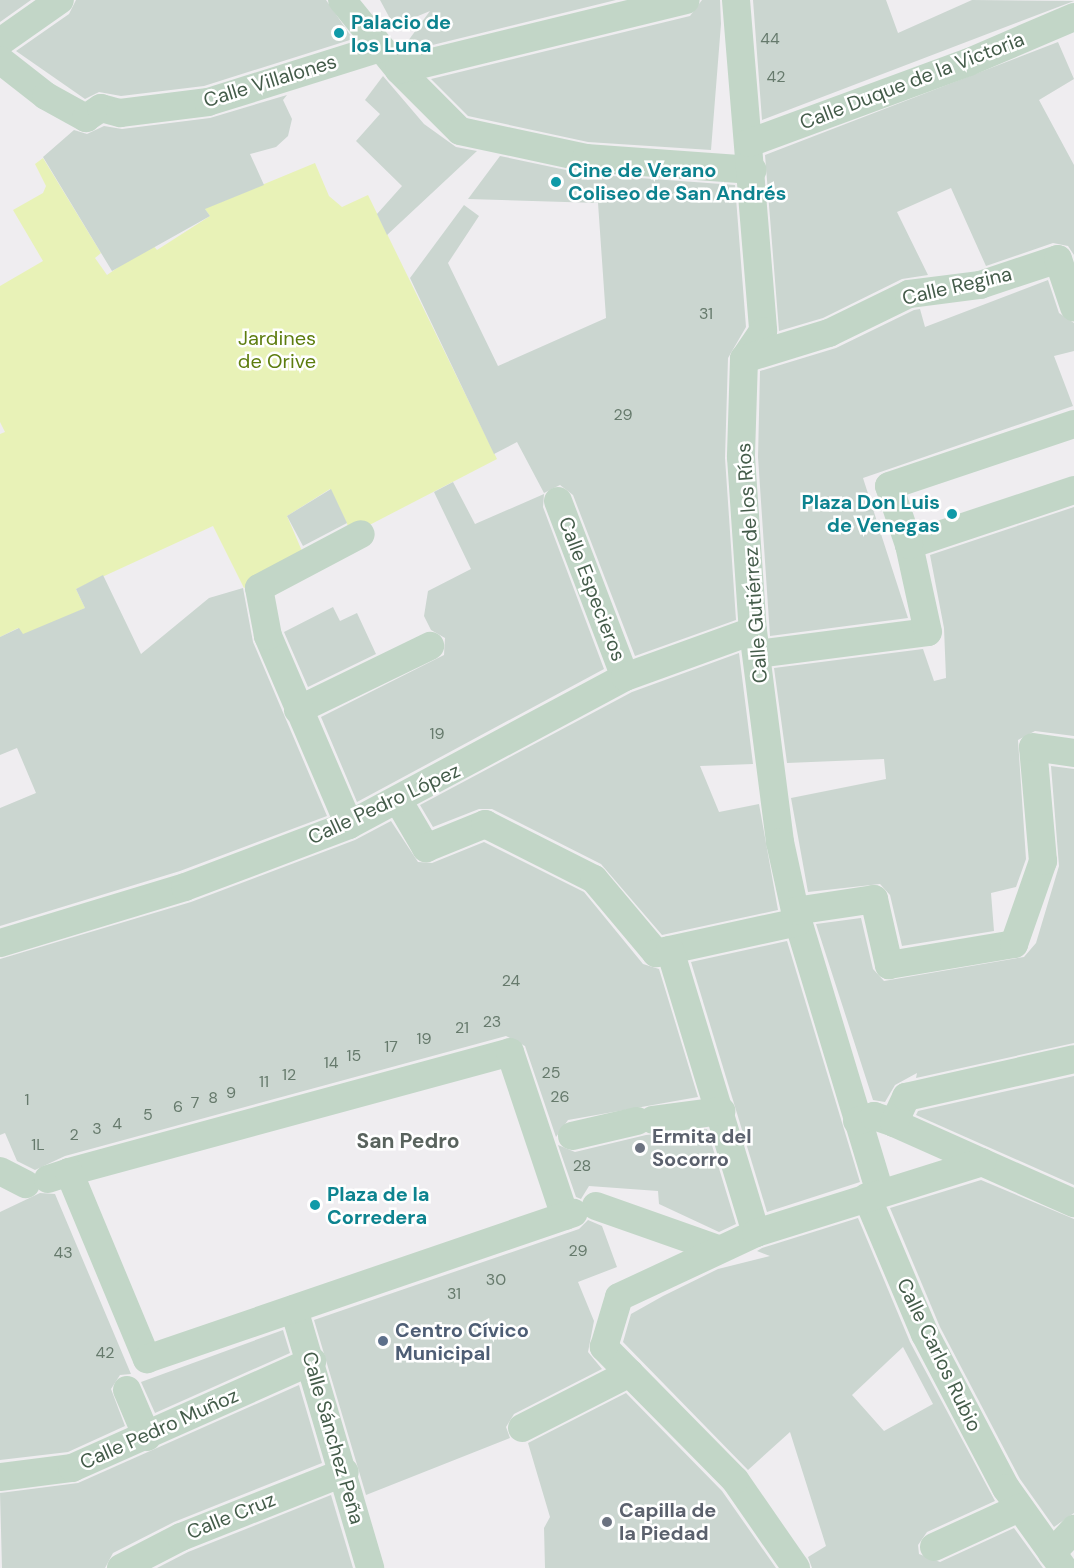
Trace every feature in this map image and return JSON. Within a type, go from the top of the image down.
[{"type":"street","points":[[0,42],[60,0]]},
{"type":"street","points":[[342,0],[399,70],[460,131],[586,158],[751,157]]},
{"type":"street","points":[[399,70],[686,0]]},
{"type":"street","points":[[736,0],[751,157],[763,331],[744,359]]},
{"type":"street","name":"Calle Duque de la Victoria","points":[[751,157],[1074,17]]},
{"type":"street","name":"Calle Villalones","points":[[0,60],[45,96],[86,118],[101,108],[120,113],[208,102],[380,48]]},
{"type":"street","name":"Calle Regina","points":[[744,359],[829,333],[909,294],[980,285],[1058,259],[1074,306]]},
{"type":"street","name":"Calle Gutiérrez de los Ríos","points":[[744,359],[741,457],[755,642],[780,842],[797,917],[857,1121]]},
{"type":"street","points":[[1074,424],[889,486],[909,545],[1074,490]]},
{"type":"street","name":"Calle Especieros","points":[[558,501],[625,677]]},
{"type":"street","points":[[349,825],[268,636],[259,588],[362,534]]},
{"type":"street","name":"Calle Pedro López","points":[[0,943],[185,887],[349,825],[625,677],[755,642],[928,632],[909,545]]},
{"type":"street","points":[[298,710],[430,646]]},
{"type":"street","points":[[398,800],[426,848],[485,824],[594,879],[648,949],[670,950],[874,899],[889,965],[1014,944],[1043,861],[1033,747],[1074,753]]},
{"type":"street","points":[[670,950],[721,1110],[756,1233]]},
{"type":"street","points":[[147,1437],[136,1376],[26,1178],[510,1052],[555,1142],[578,1212]]},
{"type":"street","points":[[894,1123],[906,1097],[1074,1059]]},
{"type":"street","points":[[555,1142],[645,1120],[721,1110]]},
{"type":"street","points":[[857,1121],[874,1116],[982,1162],[1068,1191]]},
{"type":"street","name":"Calle Carlos Rubio","points":[[857,1121],[874,1195],[924,1334],[1019,1508],[1058,1560]]},
{"type":"street","points":[[796,1568],[735,1480],[604,1347],[619,1297],[756,1233],[982,1162]]},
{"type":"street","points":[[136,1376],[294,1308],[578,1212],[718,1249]]},
{"type":"street","name":"Calle Sánchez Peña","points":[[294,1308],[345,1472],[370,1568]]},
{"type":"street","name":"Calle Pedro Muñoz","points":[[0,1478],[72,1468],[147,1437],[312,1361]]},
{"type":"street","points":[[522,1428],[630,1373]]},
{"type":"street","name":"Calle Cruz","points":[[121,1568],[181,1537],[345,1472]]},
{"type":"street","points":[[934,1547],[1019,1508]]},
{"type":"street","points":[[1058,1560],[1074,1529]]},
{"type":"green space","name":"Jardines de Orive","points":[[43,158],[101,253],[95,258],[107,275],[152,244],[157,250],[210,216],[202,205],[216,204],[315,163],[329,196],[342,207],[368,195],[497,459],[352,534],[330,489],[287,516],[305,558],[244,588],[213,526],[76,589],[85,608],[23,638],[18,628],[0,637],[0,434],[5,432],[0,422],[0,286],[43,261],[13,210],[43,193],[46,186],[35,164]]},
{"type":"building","points":[[0,0],[31,0],[0,22]]},
{"type":"building","points":[[76,0],[326,0],[353,39],[204,86],[121,96],[99,92],[85,99],[16,51],[69,14]]},
{"type":"building","points":[[380,0],[616,0],[408,51],[405,45],[430,11],[394,26]]},
{"type":"building","points":[[702,0],[720,0],[721,24],[711,150],[588,142],[468,116],[431,79],[690,16]]},
{"type":"building","points":[[753,0],[886,0],[898,33],[972,0],[1074,1],[762,120]]},
{"type":"building","points":[[1058,42],[1074,79],[1039,100],[1074,165],[1074,255],[1068,246],[1053,243],[986,266],[951,188],[897,212],[928,275],[902,279],[823,318],[779,331],[765,155]]},
{"type":"building","points":[[383,76],[424,124],[456,147],[477,151],[387,235],[377,214],[402,186],[356,141],[380,114],[365,100]]},
{"type":"building","points":[[287,95],[283,100],[292,119],[288,136],[276,147],[250,154],[264,185],[205,209],[210,216],[112,271],[43,157],[74,130],[87,134],[104,126],[122,129],[210,118]]},
{"type":"building","points":[[500,156],[585,174],[735,185],[746,327],[728,358],[725,458],[736,620],[635,656],[573,495],[560,485],[544,493],[517,442],[494,454],[410,278],[464,205],[479,216],[448,263],[498,366],[606,318],[598,203],[468,199]]},
{"type":"building","points":[[1048,280],[1059,313],[1074,323],[1074,351],[1054,356],[1073,406],[863,478],[908,618],[770,636],[758,457],[760,371],[836,348],[914,310],[920,309],[925,327]]},
{"type":"building","points":[[453,482],[475,524],[544,494],[543,507],[604,669],[357,802],[321,717],[444,655],[445,638],[431,630],[424,616],[428,591],[471,569],[434,492]]},
{"type":"building","points":[[331,489],[347,523],[303,546],[287,516]]},
{"type":"building","points":[[1074,507],[1074,736],[1035,731],[1018,740],[1026,859],[1016,887],[991,893],[994,931],[902,946],[890,895],[880,884],[808,892],[791,798],[886,779],[884,759],[787,763],[774,668],[923,649],[934,681],[946,678],[944,628],[930,555]]},
{"type":"building","points":[[103,575],[141,654],[209,598],[243,588],[253,642],[327,816],[180,871],[0,926],[0,808],[36,793],[17,748],[0,755],[0,637],[19,628],[23,634],[85,608],[76,589]]},
{"type":"building","points":[[333,607],[340,621],[357,613],[376,654],[308,687],[284,632]]},
{"type":"building","points":[[739,653],[753,764],[700,766],[719,812],[759,804],[778,910],[662,935],[601,864],[492,809],[479,809],[433,827],[420,805],[632,692]]},
{"type":"building","points":[[1051,766],[1074,769],[1074,1043],[916,1078],[917,1073],[895,1085],[885,1102],[873,1100],[816,924],[861,918],[873,969],[884,981],[1024,957],[1036,943],[1059,866]]},
{"type":"building","points":[[391,821],[418,862],[432,863],[484,842],[584,892],[643,964],[659,969],[698,1097],[568,1120],[556,1137],[525,1046],[506,1036],[65,1156],[35,1170],[17,1161],[5,1133],[0,1135],[0,959],[191,902],[355,840]]},
{"type":"building","points":[[787,941],[860,1182],[767,1212],[691,962]]},
{"type":"building","points":[[1074,1076],[1074,1185],[916,1115],[918,1111]]},
{"type":"building","points":[[707,1129],[736,1224],[719,1232],[659,1204],[658,1191],[589,1186],[581,1199],[576,1197],[558,1145],[575,1152],[646,1135]]},
{"type":"building","points":[[981,1180],[1074,1219],[1074,1513],[1054,1527],[1020,1479],[940,1327],[890,1208]]},
{"type":"building","points":[[40,1193],[55,1194],[131,1374],[120,1375],[111,1389],[125,1426],[68,1452],[0,1460],[0,1212]]},
{"type":"building","points":[[858,1218],[910,1342],[995,1501],[927,1532],[918,1545],[919,1554],[940,1562],[1014,1528],[1043,1568],[812,1568],[808,1557],[826,1546],[790,1432],[748,1470],[623,1342],[631,1314],[718,1269],[770,1256],[757,1251]],"holes":[[[903,1347],[933,1404],[884,1431],[852,1395]]]},
{"type":"building","points":[[588,1220],[602,1226],[617,1267],[578,1282],[594,1321],[588,1352],[602,1369],[514,1414],[506,1427],[510,1438],[366,1495],[314,1320],[579,1229]]},
{"type":"building","points":[[283,1330],[290,1353],[155,1413],[141,1382]]},
{"type":"building","points":[[299,1385],[322,1463],[174,1522],[113,1553],[105,1568],[2,1568],[0,1493],[78,1483]]},
{"type":"building","points":[[626,1393],[722,1491],[776,1568],[545,1568],[544,1528],[550,1517],[528,1443]]},
{"type":"building","points":[[331,1495],[353,1568],[157,1568],[188,1552]]},
{"type":"place","name":"Palacio de los Luna","points":[[339,33]]},
{"type":"place","name":"Cine de Verano Coliseo de San Andrés","points":[[556,182]]},
{"type":"place","name":"Plaza Don Luis de Venegas","points":[[952,514]]},
{"type":"place","name":"Ermita del Socorro","points":[[640,1148]]},
{"type":"place","name":"Plaza de la Corredera","points":[[315,1205]]},
{"type":"place","name":"Centro Cívico Municipal","points":[[383,1341]]},
{"type":"place","name":"Capilla de la Piedad","points":[[607,1522]]},
{"type":"district","name":"San Pedro","points":[[408,1141]]}]
